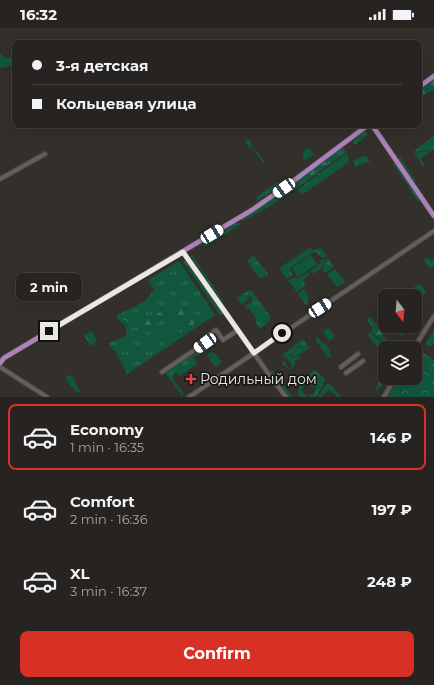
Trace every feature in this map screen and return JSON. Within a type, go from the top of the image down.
[{"type":"main road","points":[[422,86],[434,76]]},
{"type":"main road","points":[[0,363],[4,358],[252,210],[364,128]]},
{"type":"main road","points":[[374,128],[434,216]]},
{"type":"street","points":[[0,179],[45,154]]},
{"type":"street","points":[[189,397],[434,231]]},
{"type":"street","points":[[183,252],[286,397]]},
{"type":"street","points":[[418,341],[434,316]]},
{"type":"street","points":[[162,372],[208,341],[206,337],[216,330],[223,340],[238,330]]},
{"type":"street","points":[[341,367],[358,354]]},
{"type":"street","points":[[346,373],[364,361]]},
{"type":"street","points":[[0,366],[46,397]]},
{"type":"street","points":[[384,397],[391,385]]},
{"type":"green space","points":[[0,53],[5,58],[12,57],[12,64],[0,68]]},
{"type":"green space","points":[[434,80],[434,90],[422,95],[422,89]]},
{"type":"green space","points":[[365,131],[368,135],[355,145],[353,143],[354,140]]},
{"type":"green space","points":[[434,136],[434,149],[414,151]]},
{"type":"green space","points":[[246,139],[251,141],[251,144],[265,162],[263,163],[252,147],[249,148],[245,142]]},
{"type":"green space","points":[[309,148],[314,154],[305,161],[303,151]]},
{"type":"green space","points":[[341,148],[345,149],[346,152],[292,190],[291,185]]},
{"type":"green space","points":[[432,150],[422,158],[421,160],[424,165],[423,166],[415,154]]},
{"type":"green space","points":[[347,153],[349,158],[348,163],[303,194],[297,190]]},
{"type":"green space","points":[[366,156],[370,161],[356,167],[353,161]]},
{"type":"green space","points":[[400,157],[416,182],[414,182],[399,159]]},
{"type":"green space","points":[[326,162],[326,165],[308,178],[307,177],[310,172],[320,164]]},
{"type":"green space","points":[[395,163],[420,201],[418,201],[393,164]]},
{"type":"green space","points":[[277,182],[280,185],[279,186],[255,203],[258,200],[256,197]]},
{"type":"green space","points":[[286,190],[290,191],[290,193],[267,208],[243,221],[242,220],[244,218]]},
{"type":"green space","points":[[237,222],[241,224],[224,235],[224,232]]},
{"type":"green space","points":[[218,235],[220,238],[204,247],[202,244]]},
{"type":"green space","points":[[310,248],[314,250],[321,248],[327,256],[322,258],[314,252],[291,267],[290,270],[293,275],[287,279],[279,268]]},
{"type":"green space","points":[[192,255],[224,302],[220,299],[190,256]]},
{"type":"green space","points":[[253,255],[268,274],[260,279],[247,261]]},
{"type":"green space","points":[[311,255],[317,264],[298,277],[292,268]]},
{"type":"green space","points":[[422,257],[434,260],[434,266],[430,268]]},
{"type":"green space","points":[[326,258],[323,266],[319,270],[311,273],[310,271]]},
{"type":"green space","points":[[328,258],[334,267],[327,272],[324,272],[322,270]]},
{"type":"green space","points":[[185,260],[222,314],[220,315],[183,261]]},
{"type":"green space","points":[[179,261],[215,315],[127,374],[116,352],[111,348],[109,343],[127,335],[125,325],[118,320],[117,315],[144,302],[154,290],[148,280]]},
{"type":"green space","points":[[335,269],[345,282],[337,287],[327,274]]},
{"type":"green space","points":[[308,272],[310,274],[303,280],[305,285],[304,287],[297,292],[288,280],[294,277],[298,279]]},
{"type":"green space","points":[[420,284],[426,292],[422,297],[422,289],[412,289]]},
{"type":"green space","points":[[304,289],[309,299],[306,305],[298,294]]},
{"type":"green space","points":[[249,290],[252,291],[271,317],[268,323],[260,329],[249,308],[247,309],[245,306],[253,301],[250,296],[247,298],[248,300],[241,304],[237,298]]},
{"type":"green space","points":[[174,306],[192,308],[198,320],[193,325],[156,345],[149,332],[153,330],[159,337],[175,328],[169,317],[145,329],[141,321]]},
{"type":"green space","points":[[137,308],[141,322],[145,329],[131,337],[127,323],[120,318],[120,316]]},
{"type":"green space","points":[[371,317],[378,327],[378,333],[382,333],[387,341],[382,341],[370,332],[373,329],[367,319]]},
{"type":"green space","points":[[329,328],[335,337],[329,341],[323,331]]},
{"type":"green space","points":[[434,330],[434,342],[431,347],[427,345],[426,342]]},
{"type":"green space","points":[[92,331],[97,342],[90,346],[84,335]]},
{"type":"green space","points":[[369,332],[380,341],[378,341],[378,346],[373,342],[368,335]]},
{"type":"green space","points":[[397,333],[404,333],[402,336]]},
{"type":"green space","points":[[318,337],[322,343],[325,343],[328,347],[331,356],[328,358],[315,339]]},
{"type":"green space","points":[[303,339],[309,348],[304,351],[300,346],[289,354],[295,358],[298,356],[301,358],[295,360],[294,367],[289,370],[282,363],[284,362],[289,369],[293,366],[285,356],[283,358],[283,354]]},
{"type":"green space","points":[[206,347],[206,351],[194,357],[197,364],[180,376],[176,372],[173,374],[174,381],[184,394],[182,396],[166,372]]},
{"type":"green space","points":[[300,347],[304,351],[294,358],[291,353]]},
{"type":"green space","points":[[211,352],[215,353],[221,361],[221,363],[215,367],[207,355]]},
{"type":"green space","points":[[422,352],[434,360],[434,397],[388,397],[395,385],[422,385]]},
{"type":"green space","points":[[271,369],[293,397],[290,397],[278,384],[271,373]]},
{"type":"green space","points":[[315,370],[325,379],[324,384],[316,397],[308,397],[310,394],[314,395],[316,387],[304,384],[302,392],[306,394],[306,397],[300,397],[297,394],[303,378]]},
{"type":"green space","points":[[67,375],[72,376],[80,391],[79,392],[77,393],[66,380]]},
{"type":"green space","points":[[328,384],[331,385],[341,397],[337,397],[329,390],[321,397],[318,397]]},
{"type":"green space","points":[[378,384],[378,385],[383,385],[375,392]]},
{"type":"place","name":"Родильный дом","points":[[191,379]]},
{"type":"route","points":[[49,331],[183,252],[254,353],[282,333]]}]
